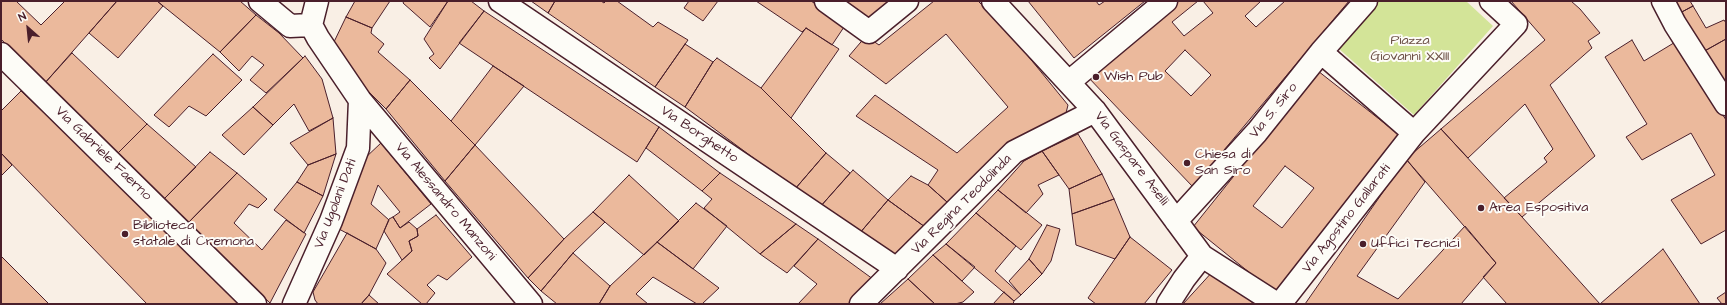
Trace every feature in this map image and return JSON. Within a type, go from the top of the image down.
[{"type":"street","points":[[260,1],[290,26],[311,25],[317,1]]},
{"type":"street","name":"Via Borghetto","points":[[500,1],[898,269]]},
{"type":"street","points":[[826,1],[869,32],[906,1]]},
{"type":"street","name":"Via Gaspare Aselli","points":[[993,1],[1096,111],[1202,256],[1278,304]]},
{"type":"street","points":[[1069,82],[1166,1]]},
{"type":"street","points":[[1366,1],[1322,52],[1414,133],[1516,24],[1491,1]]},
{"type":"street","points":[[1663,1],[1675,24],[1726,104]]},
{"type":"street","name":"Via Alessandro Manzoni","points":[[311,25],[318,38],[360,100],[531,304]]},
{"type":"street","name":"Via S. Siro","points":[[1176,221],[1257,132],[1322,52]]},
{"type":"street","name":"Via Gabriele Faerno","points":[[1,54],[256,304]]},
{"type":"street","name":"Via Ugolani Dati","points":[[294,304],[331,221],[358,148],[360,100]]},
{"type":"street","name":"Via Regina Teodolinda","points":[[861,304],[898,269],[1014,152],[1096,111]]},
{"type":"street","name":"Via Agostino Gallarati","points":[[1278,304],[1414,133]]},
{"type":"street","points":[[1168,304],[1184,279],[1202,256]]},
{"type":"green space","name":"Piazza Giovanni XXIII","points":[[1379,1],[1466,1],[1493,26],[1414,115],[1338,48]]},
{"type":"building","points":[[1,1],[16,1],[41,25],[65,1],[117,1],[44,84],[1,39]]},
{"type":"building","points":[[117,1],[157,1],[163,6],[118,58],[89,33]]},
{"type":"building","points":[[157,1],[240,1],[256,15],[220,52]]},
{"type":"building","points":[[355,1],[390,1],[372,28],[346,17]]},
{"type":"building","points":[[404,1],[448,1],[430,27],[403,3]]},
{"type":"building","points":[[448,1],[471,1],[484,11],[440,69],[429,58],[434,54],[424,39]]},
{"type":"building","points":[[531,1],[555,1],[548,13]]},
{"type":"building","points":[[555,1],[601,1],[604,3],[606,1],[617,1],[653,27],[658,22],[688,40],[655,87],[548,13]]},
{"type":"building","points":[[689,1],[718,1],[703,21],[684,8]]},
{"type":"building","points":[[756,1],[811,1],[846,24],[832,45],[806,28],[802,32]]},
{"type":"building","points":[[843,1],[890,1],[868,20]]},
{"type":"building","points":[[934,1],[978,1],[1006,29],[1068,105],[1066,113],[998,157],[947,202],[928,185],[938,170],[856,116],[875,95],[957,153],[1008,107],[946,34],[886,84],[849,56],[866,36],[879,45]]},
{"type":"building","points":[[1028,1],[1096,1],[1099,5],[1105,1],[1145,1],[1074,58]]},
{"type":"building","points":[[1173,1],[1198,1],[1172,22],[1184,36],[1213,13],[1203,1],[1261,1],[1245,16],[1256,27],[1285,1],[1349,1],[1193,187],[1086,75]],"holes":[[[1185,50],[1211,75],[1191,96],[1165,71]]]},
{"type":"building","points":[[1511,1],[1571,1],[1580,9],[1600,33],[1588,41],[1592,48],[1550,85],[1595,156],[1522,217],[1504,198],[1547,162],[1544,158],[1553,149],[1525,104],[1468,158],[1441,129],[1545,40]]},
{"type":"building","points":[[1670,1],[1690,1],[1693,6],[1678,14]]},
{"type":"building","points":[[1693,6],[1706,28],[1724,20],[1726,23],[1726,39],[1701,53],[1678,14]]},
{"type":"building","points":[[484,11],[659,127],[637,162],[459,43]]},
{"type":"building","points":[[256,15],[279,33],[303,58],[266,93],[250,80],[264,65],[252,56],[239,71],[220,52]]},
{"type":"building","points":[[346,17],[372,28],[371,33],[384,44],[378,52],[410,80],[386,109],[353,76],[333,44]]},
{"type":"building","points":[[806,28],[839,49],[791,118],[761,88]]},
{"type":"building","points":[[1726,39],[1726,93],[1701,53]]},
{"type":"building","points":[[1632,40],[1644,61],[1677,41],[1726,120],[1726,230],[1701,244],[1671,200],[1715,175],[1691,133],[1642,160],[1626,137],[1647,124],[1605,57]]},
{"type":"building","points":[[685,44],[713,62],[685,107],[655,87]]},
{"type":"building","points":[[72,53],[147,124],[117,154],[44,84]]},
{"type":"building","points":[[213,54],[242,80],[206,116],[189,106],[169,127],[154,115]]},
{"type":"building","points":[[305,56],[322,79],[333,118],[309,131],[294,104],[273,125],[253,107]]},
{"type":"building","points":[[717,58],[761,88],[826,153],[795,189],[685,107]]},
{"type":"building","points":[[493,66],[524,86],[475,145],[451,121]]},
{"type":"building","points":[[1318,71],[1402,137],[1276,294],[1193,227]],"holes":[[[1285,166],[1314,188],[1282,228],[1253,206]]]},
{"type":"building","points":[[410,80],[475,145],[445,181],[386,109]]},
{"type":"building","name":"Biblioteca statale di Cremona","points":[[21,91],[244,304],[147,304],[1,153],[1,111]]},
{"type":"building","points":[[253,107],[273,125],[244,155],[222,135]]},
{"type":"building","points":[[333,118],[336,154],[308,165],[290,143]]},
{"type":"building","points":[[147,124],[196,167],[163,200],[117,154]]},
{"type":"building","points":[[659,127],[720,173],[702,191],[646,148]]},
{"type":"building","name":"Area Espositiva","points":[[1441,129],[1600,304],[1507,304],[1483,277],[1496,263],[1406,159]]},
{"type":"building","points":[[1078,134],[1102,174],[1069,189],[1042,151]]},
{"type":"building","points":[[381,143],[431,204],[400,228],[393,217],[400,212],[378,185],[371,204],[389,220],[376,249],[339,229],[364,159]]},
{"type":"building","points":[[475,145],[564,239],[528,278],[445,181]]},
{"type":"building","points":[[1042,151],[1059,175],[1038,185],[1043,194],[1026,213],[998,190],[1024,161]]},
{"type":"building","points":[[210,152],[237,173],[187,224],[163,200]]},
{"type":"building","points":[[1,153],[12,165],[1,176]]},
{"type":"building","points":[[826,153],[850,173],[820,207],[795,189]]},
{"type":"building","points":[[336,154],[323,196],[297,182],[308,165]]},
{"type":"building","name":"Uffici Tecnici","points":[[1406,159],[1425,182],[1357,276],[1398,299],[1465,226],[1496,263],[1461,304],[1305,304]]},
{"type":"building","points":[[853,170],[888,200],[859,234],[820,207]]},
{"type":"building","points":[[237,173],[267,199],[258,208],[249,204],[234,223],[262,250],[286,220],[306,234],[270,303],[187,224]]},
{"type":"building","points":[[720,173],[796,224],[760,254],[704,208],[712,199],[702,191]]},
{"type":"building","points":[[1102,174],[1114,199],[1072,214],[1069,189]]},
{"type":"building","points":[[629,175],[679,221],[644,255],[593,212]]},
{"type":"building","points":[[911,176],[928,185],[947,202],[925,227],[888,200]]},
{"type":"building","points":[[297,182],[323,196],[304,233],[274,210]]},
{"type":"building","points":[[998,190],[1042,225],[1021,250],[976,213]]},
{"type":"building","points":[[1114,199],[1130,237],[1115,259],[1076,245],[1072,214]]},
{"type":"building","points":[[888,200],[925,227],[896,259],[859,234]]},
{"type":"building","points":[[696,203],[727,226],[693,269],[657,242]]},
{"type":"building","points":[[593,212],[605,222],[573,253],[541,291],[528,278],[564,239]]},
{"type":"building","points":[[976,213],[1016,246],[995,271],[1021,295],[1014,301],[946,244]]},
{"type":"building","points":[[436,215],[472,257],[447,280],[438,275],[427,285],[435,293],[426,304],[422,304],[387,274],[412,251],[409,241],[418,236],[417,229]]},
{"type":"building","points":[[393,217],[400,228],[409,222],[417,229],[418,236],[409,241],[412,251],[402,260],[384,231],[389,219]]},
{"type":"building","points":[[796,224],[818,239],[787,273],[760,254]]},
{"type":"building","points":[[1047,225],[1060,229],[1051,261],[1042,274],[1029,259]]},
{"type":"building","points":[[347,233],[376,249],[386,263],[369,295],[361,304],[318,304],[315,300],[313,292]]},
{"type":"building","points":[[1130,237],[1172,270],[1144,304],[1096,304],[1088,298]]},
{"type":"building","points":[[818,239],[877,282],[854,304],[798,304],[817,284],[794,266]]},
{"type":"building","points":[[657,242],[719,288],[702,304],[697,304],[653,277],[636,294],[648,304],[599,304],[610,286]]},
{"type":"building","points":[[946,244],[975,267],[962,281],[933,255]]},
{"type":"building","points":[[1663,249],[1700,304],[1600,304]]},
{"type":"building","points":[[573,253],[610,286],[599,304],[557,304],[541,291]]},
{"type":"building","points":[[933,255],[974,292],[963,302],[955,304],[935,304],[908,279]]},
{"type":"building","points":[[1,256],[49,304],[1,304]]},
{"type":"building","points":[[1029,259],[1042,274],[1021,295],[1009,281]]},
{"type":"building","points":[[1214,270],[1254,304],[1183,304]]},
{"type":"building","points":[[908,279],[935,304],[880,304]]},
{"type":"building","points":[[1004,292],[1014,301],[1013,304],[993,304]]},
{"type":"building","points":[[1726,292],[1726,304],[1722,304],[1717,298]]},
{"type":"building","points":[[369,295],[379,304],[361,304]]},
{"type":"place","name":"Wish Pub","points":[[1096,77]]},
{"type":"place","name":"Chiesa di San Siro","points":[[1187,163]]},
{"type":"place","name":"Area Espositiva","points":[[1481,208]]},
{"type":"place","name":"Biblioteca statale di Cremona","points":[[125,234]]},
{"type":"place","name":"Uffici Tecnici","points":[[1363,244]]}]
